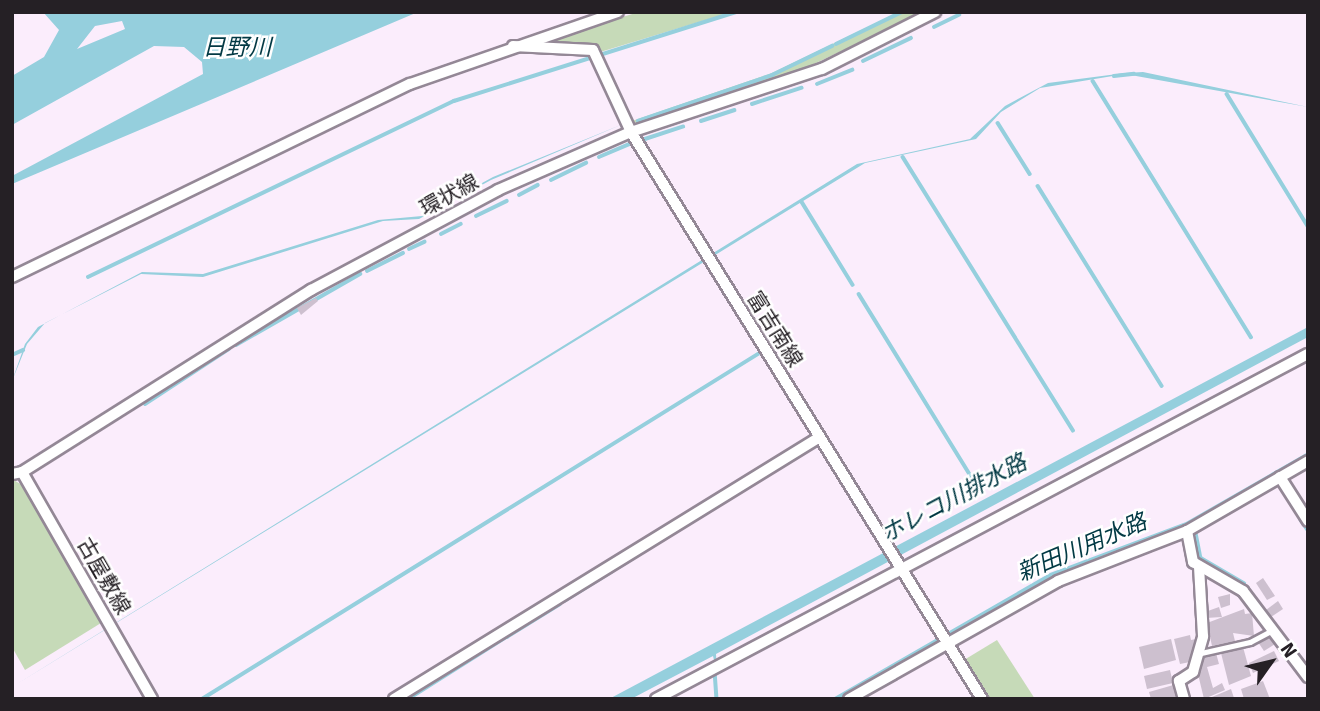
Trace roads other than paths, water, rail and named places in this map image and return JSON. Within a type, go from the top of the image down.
[{"type":"street","points":[[12,278],[410,84],[513,46],[618,12]]},
{"type":"street","name":"環状線","points":[[17,473],[311,290],[498,190],[631,132],[822,69],[935,12]]},
{"type":"street","name":"富吉南線","points":[[513,46],[593,51],[631,132],[819,438],[902,564]]},
{"type":"street","points":[[656,699],[902,564],[1308,354]]},
{"type":"street","points":[[394,699],[819,438]]},
{"type":"street","points":[[849,699],[1058,581],[1187,531],[1308,461]]},
{"type":"street","name":"古屋敷線","points":[[17,473],[152,699]]},
{"type":"street","points":[[1280,477],[1308,521]]},
{"type":"street","points":[[1187,531],[1193,562],[1243,591],[1308,677]]},
{"type":"street","points":[[902,564],[982,699]]},
{"type":"street","points":[[1184,699],[1179,681],[1193,671],[1201,653],[1199,566]]},
{"type":"lane","points":[[1201,653],[1257,639],[1271,631]]},
{"type":"water","name":"日野川","points":[[43,12],[418,12],[12,184],[12,176],[203,74],[202,62],[184,47],[154,46],[12,125],[12,76],[44,57],[59,30]],"holes":[[[122,21],[125,29],[77,49],[95,26]]]},
{"type":"water","points":[[1143,72],[1308,107],[1125,74],[1040,88],[1001,112],[976,139],[865,163],[12,687],[857,164],[970,139],[1005,106],[1048,83],[1125,73]]},
{"type":"water","points":[[623,124],[491,180],[419,219],[383,221],[203,277],[141,274],[61,315],[142,272],[203,274],[378,220],[422,216],[493,177]]},
{"type":"water","points":[[45,324],[27,344],[12,381],[25,344],[38,327]]},
{"type":"water","points":[[1308,327],[1308,337],[716,654],[717,672],[713,656],[631,699],[609,699]]},
{"type":"water","points":[[1308,452],[1308,457],[1188,526],[1051,578],[842,699],[831,699],[1050,573],[1186,522]]},
{"type":"waterway","points":[[88,277],[454,101],[737,12]]},
{"type":"waterway","points":[[836,44],[902,12]]},
{"type":"waterway","points":[[934,27],[959,15]]},
{"type":"waterway","points":[[863,61],[911,38]]},
{"type":"waterway","points":[[638,121],[772,75],[832,46]]},
{"type":"waterway","points":[[817,84],[852,70]]},
{"type":"waterway","points":[[1114,76],[1134,74]]},
{"type":"waterway","points":[[1093,81],[1251,337]]},
{"type":"waterway","points":[[752,104],[801,88]]},
{"type":"waterway","points":[[1227,94],[1308,226]]},
{"type":"waterway","points":[[701,121],[734,110]]},
{"type":"waterway","points":[[998,123],[1030,174]]},
{"type":"waterway","points":[[645,139],[683,127]]},
{"type":"waterway","points":[[599,157],[629,144]]},
{"type":"waterway","points":[[903,157],[1073,430]]},
{"type":"waterway","points":[[551,180],[586,163]]},
{"type":"waterway","points":[[519,195],[538,185]]},
{"type":"waterway","points":[[1038,186],[1162,386]]},
{"type":"waterway","points":[[476,216],[507,201]]},
{"type":"waterway","points":[[802,202],[853,285]]},
{"type":"waterway","points":[[441,234],[461,224]]},
{"type":"waterway","points":[[409,249],[424,242]]},
{"type":"waterway","points":[[367,271],[403,253]]},
{"type":"waterway","points":[[236,345],[360,274]]},
{"type":"waterway","name":"ホレコ川排水路","points":[[859,294],[976,484]]},
{"type":"waterway","points":[[145,404],[229,349]]},
{"type":"waterway","points":[[12,355],[23,350]]},
{"type":"waterway","points":[[202,699],[758,354]]},
{"type":"waterway","points":[[1301,520],[1308,530]]},
{"type":"waterway","points":[[1196,533],[1201,558],[1244,583]]},
{"type":"waterway","points":[[619,567],[650,548]]},
{"type":"waterway","points":[[564,601],[613,571]]},
{"type":"waterway","points":[[1247,587],[1255,598]]},
{"type":"waterway","points":[[507,637],[560,604]]},
{"type":"waterway","points":[[408,699],[505,638]]},
{"type":"waterway","points":[[1300,658],[1308,667]]},
{"type":"waterway","points":[[715,671],[717,699]]},
{"type":"water label","name":"新田川用水路","points":[[1082,548]]}]
